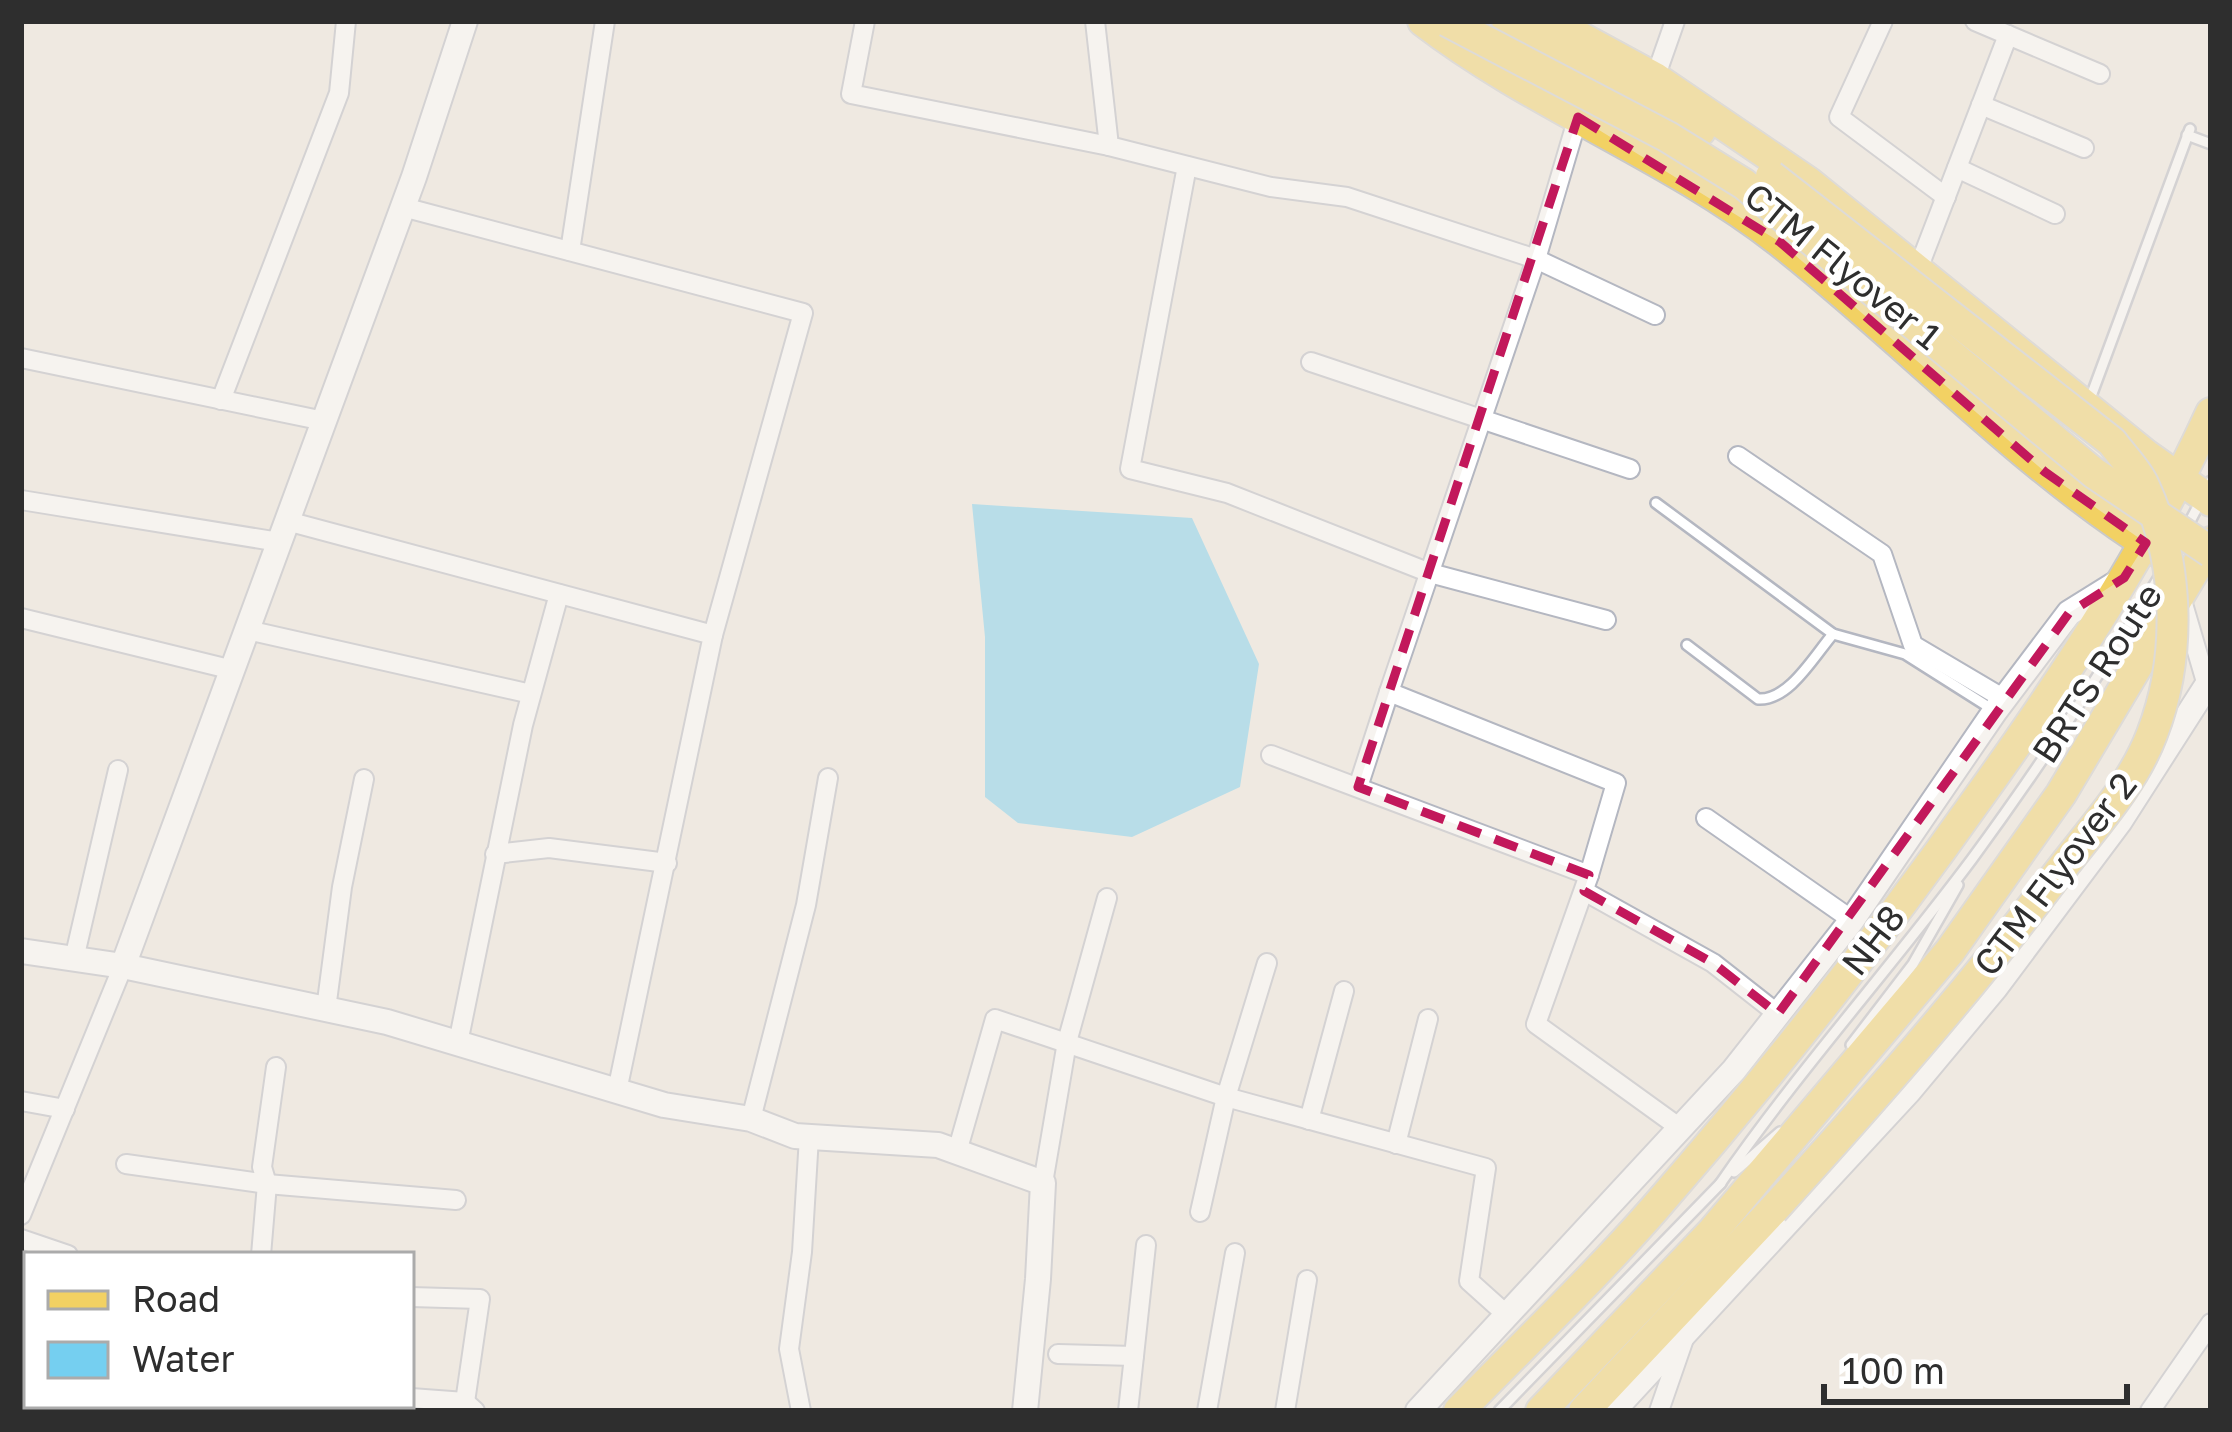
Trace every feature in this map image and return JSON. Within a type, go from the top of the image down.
[{"type":"main road","points":[[1424,21],[1462,51],[1708,190],[1780,242],[2045,472],[2181,565]]},
{"type":"main road","name":"CTM Flyover 1","points":[[1448,21],[1668,137],[1744,184],[2094,473],[2181,565]]},
{"type":"main road","name":"CTM Flyover 2","points":[[1507,21],[1682,119],[1771,176],[2112,442],[2143,482],[2162,537],[2173,636],[2167,685],[2151,737],[2124,788],[1979,977],[1898,1073],[1584,1411]]},
{"type":"main road","points":[[1550,21],[1655,79],[1808,182],[2201,490]]},
{"type":"main road","name":"NH8","points":[[1541,1411],[1713,1231],[1950,951],[2061,794],[2181,565],[2201,490],[2211,413]]},
{"type":"main road","name":"NH8","points":[[1459,1411],[1647,1216],[1893,919],[2021,737],[2124,578],[2181,565],[2211,542]]},
{"type":"street","points":[[221,400],[339,93],[346,21]]},
{"type":"street","points":[[21,1215],[123,966],[403,207],[465,21]]},
{"type":"street","points":[[570,251],[605,21]]},
{"type":"street","points":[[865,21],[851,94],[1108,146],[1271,187],[1347,197],[1536,259],[1655,315]]},
{"type":"street","points":[[1094,21],[1108,146]]},
{"type":"street","points":[[1655,79],[1676,21]]},
{"type":"street","points":[[1883,21],[1839,117],[1946,197]]},
{"type":"street","points":[[1975,21],[2100,74]]},
{"type":"street","points":[[1918,269],[2008,35]]},
{"type":"street","points":[[1982,105],[2084,148]]},
{"type":"street","points":[[1358,787],[1536,259],[1578,117]]},
{"type":"street","points":[[1187,166],[1130,470],[1227,493],[1430,573],[1606,620]]},
{"type":"street","points":[[1958,168],[2054,214]]},
{"type":"street","points":[[403,207],[803,314],[713,634],[617,1091]]},
{"type":"street","points":[[21,358],[324,421]]},
{"type":"street","points":[[1311,362],[1630,470]]},
{"type":"street","points":[[1738,456],[1882,554],[1912,645],[2000,706]]},
{"type":"street","points":[[21,500],[283,532],[560,593],[713,634]]},
{"type":"street","points":[[1613,1411],[1909,1091],[1995,988],[2120,821],[2209,680],[2181,565]]},
{"type":"street","points":[[1418,1411],[1778,1015],[1852,920],[2069,613],[2124,578]]},
{"type":"street","points":[[458,1043],[531,694],[560,593]]},
{"type":"street","points":[[21,619],[232,670]]},
{"type":"street","points":[[247,630],[531,694]]},
{"type":"street","points":[[1389,692],[1616,783],[1536,1024],[1680,1128]]},
{"type":"street","points":[[1271,755],[1586,883],[1713,963],[1778,1015]]},
{"type":"street","points":[[74,959],[118,770]]},
{"type":"street","points":[[751,1119],[806,904],[828,778]]},
{"type":"street","points":[[326,1009],[342,887],[364,779]]},
{"type":"street","points":[[1706,818],[1852,920]]},
{"type":"street","points":[[495,854],[549,848],[667,863]]},
{"type":"street","points":[[1025,1411],[1042,1183],[1067,1042],[1107,898]]},
{"type":"street","points":[[21,951],[123,966],[326,1009],[664,1105],[751,1119],[795,1136],[938,1145],[1042,1183]]},
{"type":"street","points":[[1200,1211],[1226,1097],[1267,963]]},
{"type":"street","points":[[1309,1120],[1344,991]]},
{"type":"street","points":[[957,1152],[995,1019],[1226,1097],[1486,1168],[1469,1281],[1508,1316]]},
{"type":"street","points":[[1396,1144],[1428,1019]]},
{"type":"street","points":[[261,1252],[267,1184],[262,1168],[276,1067]]},
{"type":"street","points":[[21,1101],[65,1108]]},
{"type":"street","points":[[801,1411],[789,1349],[802,1252],[809,1136]]},
{"type":"street","points":[[126,1164],[267,1184],[456,1200]]},
{"type":"street","points":[[1621,1193],[1647,1216]]},
{"type":"street","points":[[21,1239],[59,1252]]},
{"type":"street","points":[[1128,1411],[1146,1245]]},
{"type":"street","points":[[1208,1411],[1234,1253]]},
{"type":"street","points":[[1285,1411],[1307,1280]]},
{"type":"street","points":[[414,1297],[480,1299],[470,1407],[414,1398]]},
{"type":"street","points":[[2150,1411],[2211,1323]]},
{"type":"street","points":[[1659,1411],[1686,1331]]},
{"type":"street","points":[[1058,1354],[1134,1356]]},
{"type":"lane","points":[[2088,405],[2189,132],[2211,144]]},
{"type":"lane","points":[[1656,503],[1833,634],[1905,654],[2000,706]]},
{"type":"lane","name":"BRTS Route","points":[[1972,859],[2181,565]]},
{"type":"lane","points":[[1687,645],[1758,699],[1770,699],[1789,685],[1833,634]]},
{"type":"lane","points":[[1847,1051],[1913,964],[1972,859]]},
{"type":"lane","points":[[1720,1184],[1774,1106],[1972,859]]},
{"type":"lane","points":[[1499,1411],[1720,1184],[1794,1119],[1834,1068]]},
{"type":"highlighted area","points":[[1578,117],[1780,242],[2045,472],[2146,543],[2124,578],[2069,613],[1778,1014],[1713,963],[1584,891],[1589,875],[1358,787]]},
{"type":"water","points":[[972,504],[1192,518],[1259,664],[1240,787],[1132,837],[1018,823],[985,797],[985,637]]}]
